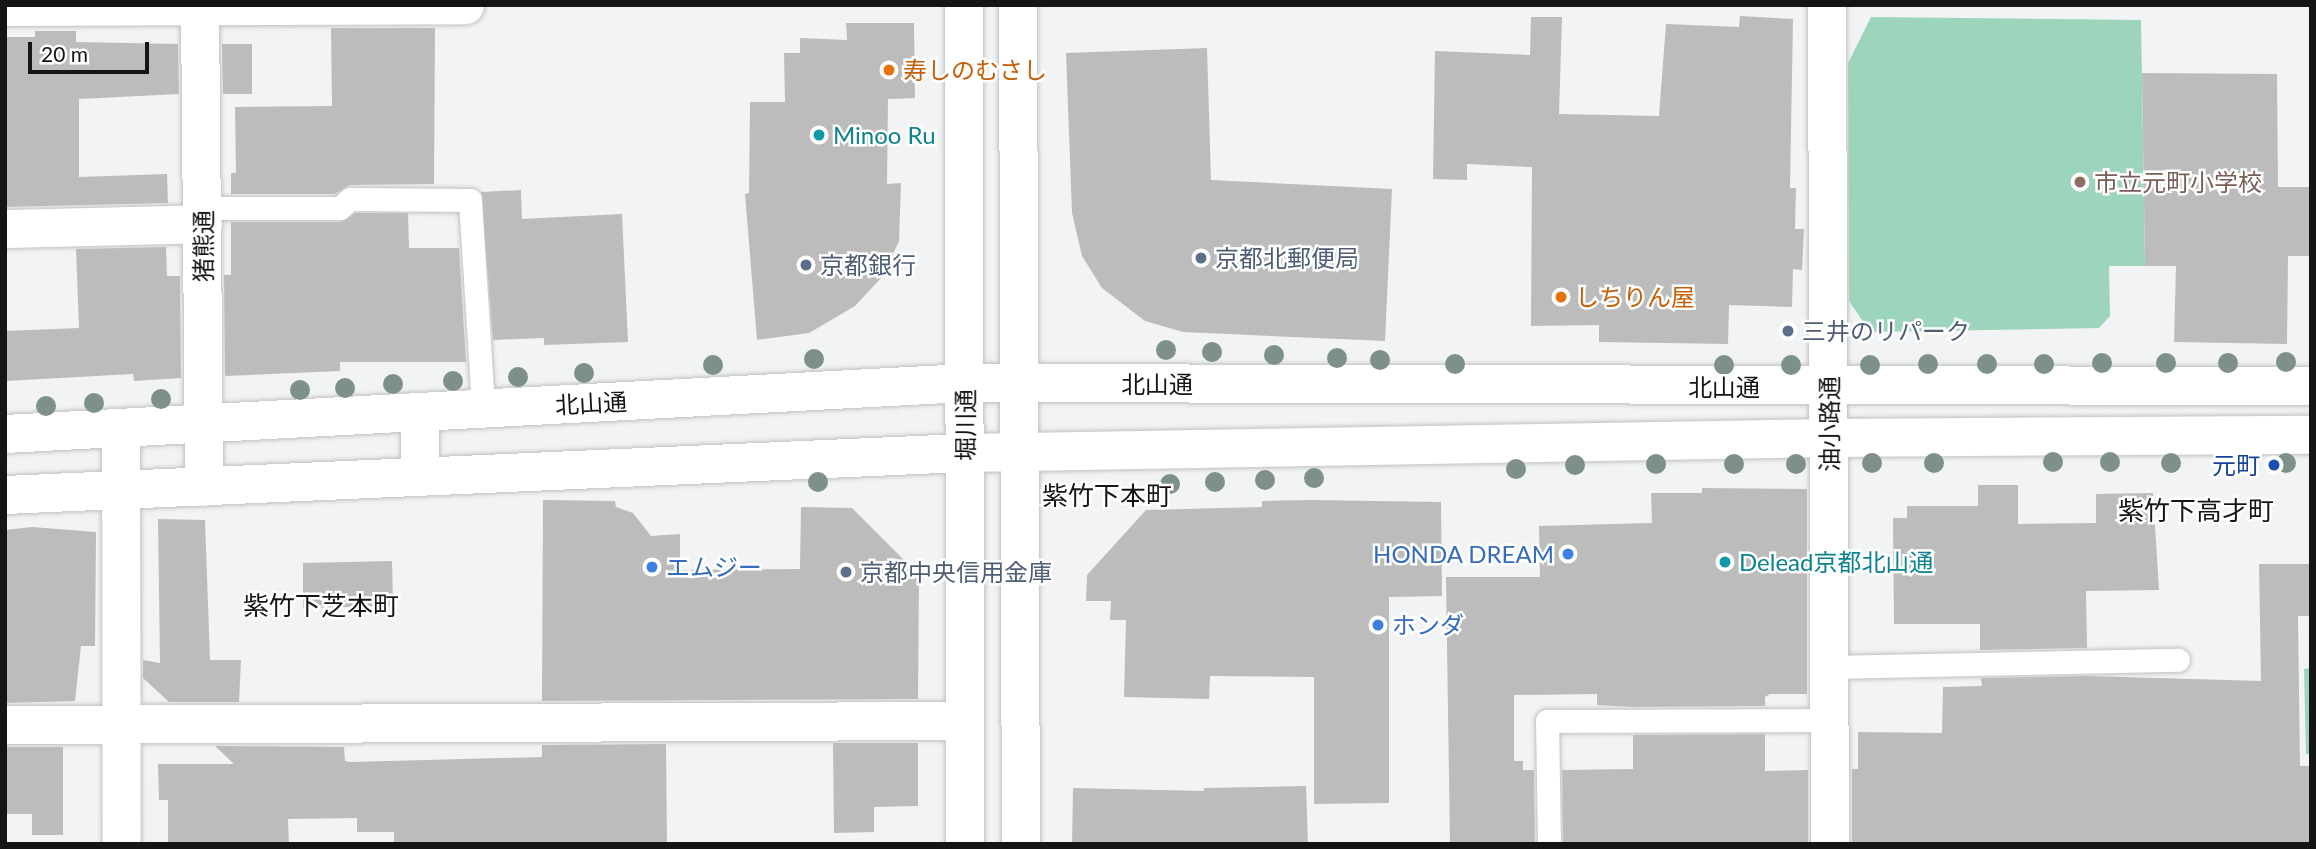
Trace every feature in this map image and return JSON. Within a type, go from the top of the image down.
[{"type":"street","points":[[5,7],[465,5]]},
{"type":"street","name":"堀川通","points":[[964,5],[965,844]]},
{"type":"street","points":[[1018,5],[1021,844]]},
{"type":"street","name":"油小路通","points":[[1827,5],[1830,844]]},
{"type":"street","name":"猪熊通","points":[[200,6],[204,487]]},
{"type":"street","points":[[5,229],[203,216]]},
{"type":"street","name":"北山通","points":[[5,434],[966,383],[1829,388],[2311,386]]},
{"type":"street","points":[[2242,436],[2243,386]]},
{"type":"street","points":[[420,412],[420,477]]},
{"type":"street","points":[[121,428],[122,844]]},
{"type":"street","points":[[5,495],[965,453],[1829,438],[2311,435]]},
{"type":"street","points":[[5,725],[964,721]]},
{"type":"lane","points":[[203,216],[340,208],[350,200],[470,200],[483,409]]},
{"type":"lane","points":[[1830,667],[2178,660]]},
{"type":"lane","points":[[1549,844],[1546,721],[1830,720]]},
{"type":"green space","points":[[1871,17],[2141,20],[2145,266],[2109,266],[2110,316],[2099,328],[1870,332],[1849,301],[1848,63]]},
{"type":"green space","points":[[2311,668],[2311,754],[2306,754],[2304,669]]},
{"type":"building","points":[[1740,16],[1793,19],[1790,188],[1796,188],[1795,229],[1804,229],[1802,270],[1793,269],[1792,307],[1729,305],[1728,344],[1599,342],[1599,325],[1531,326],[1532,167],[1467,164],[1467,180],[1433,179],[1435,51],[1530,55],[1531,17],[1562,17],[1559,114],[1659,116],[1666,24],[1739,27]]},
{"type":"building","points":[[846,23],[914,23],[915,98],[888,99],[887,184],[901,183],[899,241],[882,277],[855,306],[809,333],[757,340],[745,194],[749,193],[750,102],[785,102],[784,53],[800,53],[800,38],[847,40]]},
{"type":"building","points":[[331,28],[435,28],[434,184],[350,185],[335,194],[231,194],[231,173],[236,173],[235,107],[332,106]]},
{"type":"building","points":[[35,31],[76,31],[76,42],[178,44],[179,94],[79,99],[79,177],[167,174],[168,203],[5,207],[5,37],[35,37]]},
{"type":"building","points":[[222,44],[252,44],[252,94],[223,94]]},
{"type":"building","points":[[1207,48],[1211,180],[1392,189],[1385,341],[1183,332],[1145,321],[1102,288],[1082,256],[1072,213],[1066,53]]},
{"type":"building","points":[[2142,73],[2277,74],[2278,187],[2311,187],[2311,256],[2288,256],[2287,344],[2174,342],[2176,266],[2145,266]]},
{"type":"building","points":[[521,190],[522,219],[622,214],[628,342],[544,345],[544,338],[493,340],[481,192]]},
{"type":"building","points":[[355,213],[408,213],[409,248],[459,248],[466,362],[340,362],[340,371],[225,376],[224,275],[231,275],[231,222],[340,222]]},
{"type":"building","points":[[166,247],[167,276],[180,276],[181,378],[134,381],[133,374],[5,381],[5,331],[79,328],[76,249]]},
{"type":"building","points":[[1978,485],[2018,485],[2018,524],[2096,523],[2096,494],[2153,493],[2159,590],[2086,591],[2087,648],[1980,650],[1980,624],[1894,624],[1893,518],[1907,518],[1907,506],[1978,506]]},
{"type":"building","points":[[1702,488],[1807,489],[1807,694],[1770,694],[1765,697],[1765,706],[1632,707],[1597,705],[1597,694],[1514,695],[1514,761],[1523,761],[1523,770],[1534,770],[1535,844],[1450,844],[1446,577],[1540,577],[1539,526],[1652,523],[1651,493],[1702,493]]},
{"type":"building","points":[[543,500],[615,501],[616,507],[633,513],[651,536],[680,534],[680,570],[800,569],[801,507],[852,508],[919,575],[918,699],[542,701]]},
{"type":"building","points":[[1262,501],[1441,502],[1442,596],[1389,597],[1389,803],[1314,804],[1314,677],[1210,676],[1209,699],[1124,697],[1126,620],[1110,620],[1111,601],[1086,601],[1087,575],[1146,510],[1262,507]]},
{"type":"building","points":[[158,519],[205,520],[210,660],[241,660],[239,702],[169,702],[143,678],[143,660],[160,663]]},
{"type":"building","points":[[32,527],[96,532],[95,646],[81,646],[75,701],[5,703],[5,530]]},
{"type":"building","points":[[392,561],[393,606],[303,608],[303,563]]},
{"type":"building","points":[[2259,564],[2311,564],[2311,616],[2298,616],[2300,766],[2311,766],[2311,844],[1852,844],[1852,769],[1858,769],[1858,732],[1942,733],[1943,687],[1982,686],[1981,678],[2087,676],[2261,681]]},
{"type":"building","points":[[1765,734],[1765,771],[1808,770],[1808,844],[1563,844],[1562,770],[1633,769],[1633,735]]},
{"type":"building","points":[[833,743],[918,743],[918,806],[874,807],[874,832],[834,833]]},
{"type":"building","points":[[666,744],[667,844],[394,844],[394,832],[357,832],[357,818],[288,819],[289,844],[168,844],[168,800],[159,800],[158,764],[234,764],[215,746],[344,747],[345,761],[351,762],[542,757],[542,745]]},
{"type":"building","points":[[5,747],[63,747],[63,835],[32,835],[32,814],[5,814]]},
{"type":"building","points":[[1306,786],[1308,844],[1072,844],[1073,788],[1204,791],[1204,788]]},
{"type":"place","name":"寿しのむさし","points":[[889,70]]},
{"type":"place","name":"Minoo Ru","points":[[819,135]]},
{"type":"place","name":"市立元町小学校","points":[[2080,182]]},
{"type":"place","name":"京都北郵便局","points":[[1201,258]]},
{"type":"place","name":"京都銀行","points":[[806,265]]},
{"type":"place","name":"しちりん屋","points":[[1561,297]]},
{"type":"place","name":"三井のリパーク","points":[[1788,331]]},
{"type":"place","name":"元町","points":[[2274,465]]},
{"type":"place","name":"HONDA DREAM","points":[[1568,554]]},
{"type":"place","name":"Delead京都北山通","points":[[1725,562]]},
{"type":"place","name":"エムジー","points":[[652,567]]},
{"type":"place","name":"京都中央信用金庫","points":[[846,572]]},
{"type":"place","name":"ホンダ","points":[[1378,625]]},
{"type":"district","name":"紫竹下本町","points":[[1107,496]]},
{"type":"district","name":"紫竹下高才町","points":[[2196,511]]},
{"type":"district","name":"紫竹下芝本町","points":[[321,606]]}]
